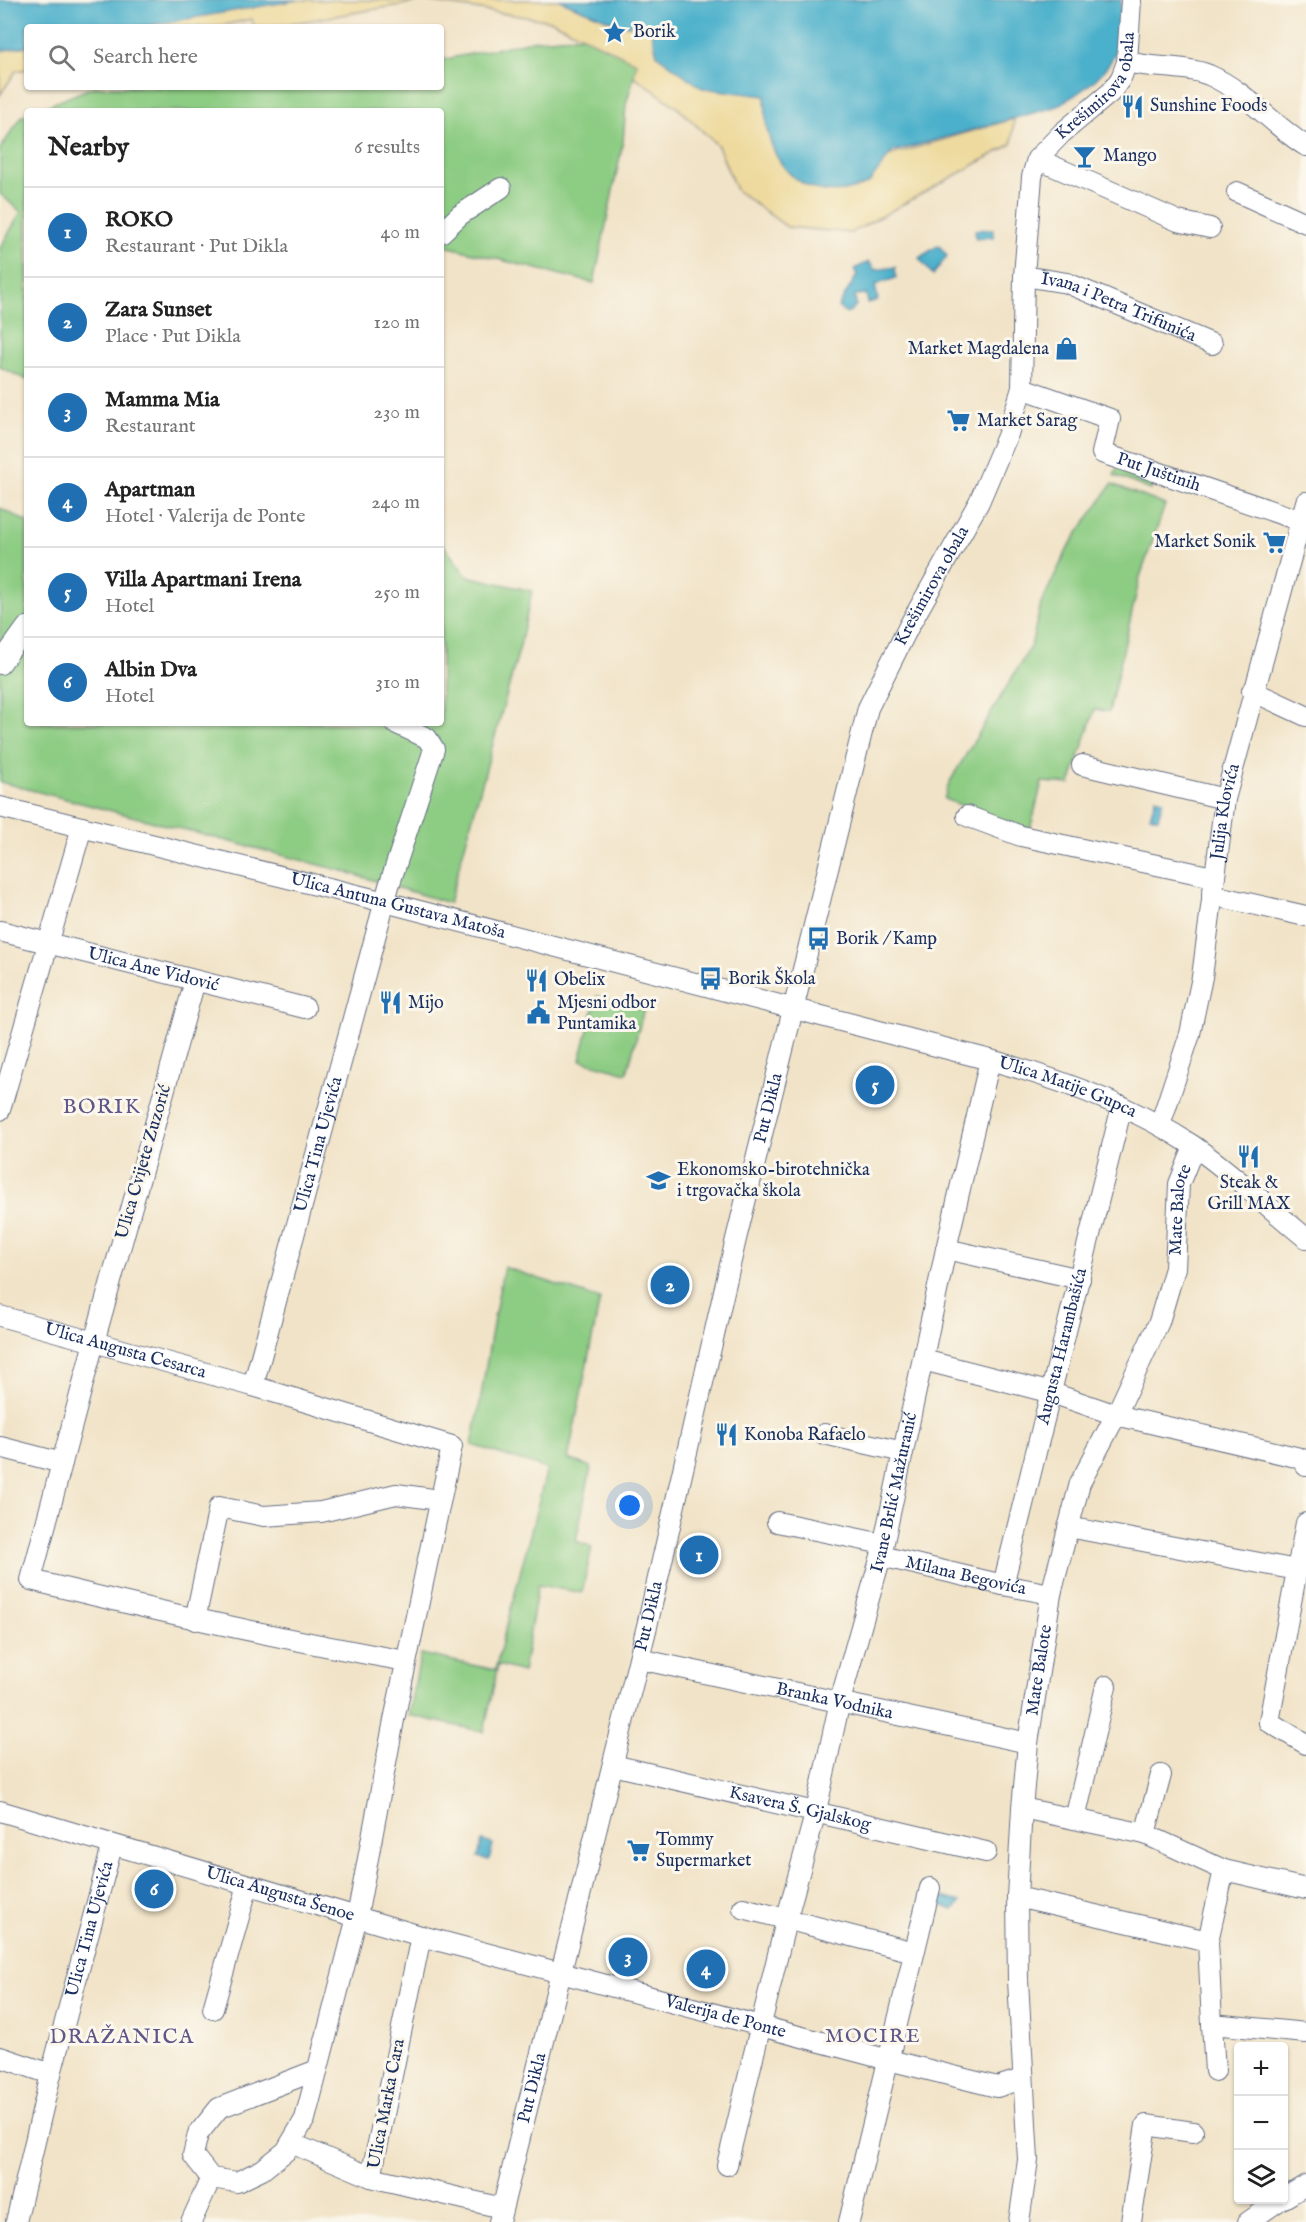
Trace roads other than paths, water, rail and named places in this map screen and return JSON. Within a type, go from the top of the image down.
[{"type":"street","name":"Krešimirova obala","points":[[794,1010],[868,708],[909,626],[994,471],[1022,388],[1024,276],[1032,177],[1037,159],[1062,133],[1111,92],[1127,62],[1131,0]]},
{"type":"street","points":[[1127,62],[1192,70],[1209,75],[1226,84],[1306,146]]},
{"type":"street","name":"Krešimirova obala","points":[[1037,159],[1178,221],[1210,228]]},
{"type":"street","points":[[444,230],[460,215],[501,188]]},
{"type":"street","points":[[1238,192],[1306,223]]},
{"type":"street","name":"Ivana i Petra Trifunića","points":[[1024,276],[1067,283],[1212,344]]},
{"type":"street","name":"Put Juštinih","points":[[1022,388],[1110,419],[1102,453],[1301,521]]},
{"type":"street","name":"Julija Klovića","points":[[1160,1125],[1190,1034],[1202,977],[1225,799],[1252,691],[1299,555],[1301,521],[1306,502]]},
{"type":"street","points":[[0,664],[24,631]]},
{"type":"street","points":[[1252,691],[1306,716]]},
{"type":"street","name":"Ulica Tina Ujevića","points":[[253,1386],[385,902],[434,750],[428,738],[402,726]]},
{"type":"street","points":[[1082,765],[1225,799]]},
{"type":"street","name":"Ulica Antuna Gustava Matoša","points":[[0,807],[385,902],[794,1010]]},
{"type":"street","points":[[967,816],[1021,836],[1212,886],[1306,916]]},
{"type":"street","points":[[0,1110],[82,827]]},
{"type":"street","name":"Ulica Ane Vidović","points":[[0,931],[304,1008]]},
{"type":"street","name":"Ulica Cvijete Zuzorić","points":[[195,981],[94,1342],[31,1580],[195,1620]]},
{"type":"street","name":"Ulica Matije Gupca","points":[[794,1010],[990,1060],[1071,1085],[1122,1106],[1160,1125],[1194,1147],[1306,1238]]},
{"type":"street","name":"Put Dikla","points":[[501,2215],[639,1659],[736,1239],[794,1010]]},
{"type":"street","name":"Ivane Brlić Mažuranić","points":[[727,2165],[786,1921],[816,1811],[840,1701],[882,1550],[946,1249],[990,1060]]},
{"type":"street","name":"Augusta Harambašića","points":[[1003,1586],[1122,1106]]},
{"type":"street","name":"Mate Balote","points":[[1023,2221],[1028,2160],[1022,2079],[1017,1896],[1028,1743],[1051,1594],[1080,1483],[1116,1415],[1159,1322],[1175,1268],[1179,1184],[1194,1147]]},
{"type":"street","points":[[946,1249],[1080,1279]]},
{"type":"street","name":"Ulica Augusta Cesarca","points":[[0,1316],[253,1386],[452,1446],[440,1500]]},
{"type":"street","points":[[923,1360],[1052,1393],[1116,1415],[1300,1458],[1306,1466]]},
{"type":"street","points":[[824,1434],[903,1452]]},
{"type":"street","points":[[0,1447],[62,1463]]},
{"type":"street","points":[[317,2070],[219,2108],[198,2134],[193,2155],[211,2178],[237,2182],[262,2170],[286,2151],[305,2119],[357,1917],[406,1661],[440,1500],[396,1494],[321,1512],[264,1516],[219,1507],[195,1620],[303,1644],[406,1661]]},
{"type":"street","name":"Milana Begovića","points":[[777,1521],[1003,1586],[1051,1594]]},
{"type":"street","points":[[1306,1523],[1269,1722],[1306,1744]]},
{"type":"street","points":[[1068,1527],[1297,1570]]},
{"type":"street","name":"Branka Vodnika","points":[[639,1659],[1028,1743]]},
{"type":"street","points":[[1075,1819],[1106,1686]]},
{"type":"street","name":"Ksavera Š. Gjalskog","points":[[613,1765],[987,1852]]},
{"type":"street","points":[[1145,1834],[1161,1775]]},
{"type":"street","points":[[1022,1808],[1145,1834],[1224,1870],[1306,1889]]},
{"type":"street","name":"Ulica Augusta Šenoe","points":[[0,1811],[421,1936],[562,1974]]},
{"type":"street","name":"Ulica Tina Ujevića","points":[[16,2222],[51,2074],[112,1846]]},
{"type":"street","points":[[1215,2071],[1208,1941],[1224,1870]]},
{"type":"street","points":[[213,2009],[248,1885]]},
{"type":"street","points":[[849,2222],[930,1888]]},
{"type":"street","points":[[1017,1896],[1208,1941]]},
{"type":"street","points":[[743,1908],[786,1921],[914,1952]]},
{"type":"street","name":"Ulica Marka Cara","points":[[421,1936],[371,2177],[501,2215]]},
{"type":"street","name":"Valerija de Ponte","points":[[562,1974],[997,2087],[1022,2079]]},
{"type":"street","points":[[1212,2024],[1306,2033]]},
{"type":"street","points":[[0,2057],[51,2074]]},
{"type":"street","points":[[1131,2222],[1146,2125],[1193,2132]]},
{"type":"street","points":[[291,2143],[371,2177]]},
{"type":"street","points":[[191,2222],[211,2178]]},
{"type":"street","points":[[1288,2195],[1306,2184]]},
{"type":"street","points":[[1251,2221],[1275,2204]]},
{"type":"water","points":[[0,0],[298,0],[157,24],[24,24],[24,47],[0,51]]},
{"type":"water","points":[[559,0],[1121,0],[1117,49],[1103,72],[1080,92],[1055,107],[892,152],[869,183],[851,189],[834,191],[803,184],[791,175],[781,162],[772,147],[767,129],[765,96],[702,88],[657,55],[651,29],[616,23]]},
{"type":"water","points":[[993,229],[994,237],[976,238],[975,230]]},
{"type":"water","points":[[939,245],[947,256],[933,275],[919,258]]},
{"type":"water","points":[[869,262],[875,270],[895,267],[896,278],[875,285],[878,300],[868,303],[866,294],[855,295],[856,306],[847,314],[838,307],[857,275],[854,269]]},
{"type":"water","points":[[1156,798],[1163,800],[1158,818],[1150,816]]},
{"type":"water","points":[[482,1841],[493,1844],[489,1860],[478,1857]]},
{"type":"water","points":[[939,1896],[960,1902],[954,1910],[937,1904]]},
{"type":"place","name":"Borik","points":[[615,32]]},
{"type":"place","name":"Sunshine Foods","points":[[1132,106]]},
{"type":"place","name":"Mango","points":[[1085,156]]},
{"type":"place","name":"Market Magdalena","points":[[1067,349]]},
{"type":"place","name":"Market Sarag","points":[[959,421]]},
{"type":"place","name":"Market Sonik","points":[[1274,542]]},
{"type":"place","name":"Borik / Kamp","points":[[818,939]]},
{"type":"place","name":"Borik Škola","points":[[710,979]]},
{"type":"place","name":"Obelix","points":[[536,980]]},
{"type":"place","name":"Mijo","points":[[390,1003]]},
{"type":"place","name":"Mjesni odbor Puntamika","points":[[539,1013]]},
{"type":"place","name":"Villa Apartmani Irena","points":[[875,1085]]},
{"type":"place","name":"Steak & Grill MAX","points":[[1249,1157]]},
{"type":"place","name":"Ekonomsko-birotehnička i trgovačka škola","points":[[659,1180]]},
{"type":"place","name":"Zara Sunset","points":[[670,1285]]},
{"type":"place","name":"Konoba Rafaelo","points":[[726,1435]]},
{"type":"place","name":"ROKO","points":[[699,1555]]},
{"type":"place","name":"Tommy Supermarket","points":[[638,1850]]},
{"type":"place","name":"Albin Dva","points":[[154,1889]]},
{"type":"place","name":"Mamma Mia","points":[[628,1957]]},
{"type":"place","name":"Apartman","points":[[706,1969]]},
{"type":"district","name":"BORIK","points":[[102,1107]]},
{"type":"district","name":"MOCIRE","points":[[873,2036]]},
{"type":"district","name":"DRAŽANICA","points":[[122,2037]]}]
